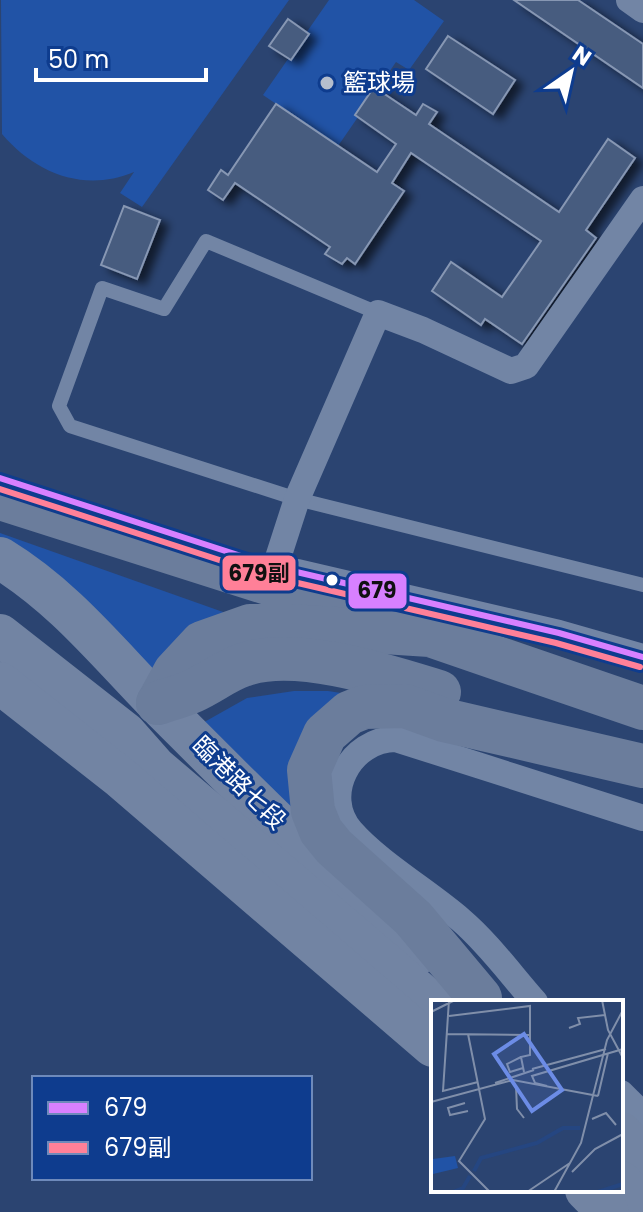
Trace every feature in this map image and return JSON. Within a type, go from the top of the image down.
[{"type":"highway","points":[[0,498],[430,635],[643,708]]},
{"type":"highway","points":[[158,703],[175,672],[202,643],[250,626],[430,635]]},
{"type":"highway","points":[[158,703],[194,691],[247,663],[319,662],[363,669],[458,698],[597,753]]},
{"type":"highway","points":[[482,1000],[413,918],[342,855],[321,831],[309,792],[309,770],[325,734],[349,713],[364,707],[405,706],[444,720],[643,766]]},
{"type":"main road","name":"臨港路七段","points":[[0,558],[31,577],[73,612],[158,703],[346,891],[482,1000]]},
{"type":"main road","name":"臨港路七段","points":[[0,635],[125,733],[155,767],[431,1002]]},
{"type":"main road","points":[[4,694],[121,778],[431,1044]]},
{"type":"main road","points":[[125,733],[158,703]]},
{"type":"main road","points":[[623,1135],[643,1156]]},
{"type":"main road","points":[[623,1184],[643,1204]]},
{"type":"main road","points":[[588,1192],[608,1212]]},
{"type":"street","points":[[629,0],[643,10]]},
{"type":"street","points":[[275,567],[297,499],[378,313],[423,330],[511,371],[518,371],[526,366],[643,199]]},
{"type":"street","points":[[0,478],[275,567],[544,629],[643,657]]},
{"type":"street","points":[[533,1000],[464,922],[351,831],[338,807],[341,780],[347,765],[370,744],[396,739],[643,818]]},
{"type":"street","points":[[623,1095],[643,1115]]},
{"type":"lane","points":[[378,313],[206,241],[164,309],[102,288],[59,406],[70,426],[297,499],[643,585]]},
{"type":"shaded area","points":[[1,0],[289,0],[142,207],[120,193],[134,172],[97,180],[62,176],[30,159],[2,134]]},
{"type":"shaded area","name":"籃球場","points":[[329,0],[414,0],[444,21],[409,70],[396,62],[338,146],[263,95]]},
{"type":"shaded area","points":[[0,533],[240,618],[153,670],[0,539]]},
{"type":"shaded area","points":[[294,691],[328,691],[380,699],[334,714],[318,848],[199,725],[247,698]]},
{"type":"building","points":[[514,0],[578,0],[643,44],[643,88]]},
{"type":"building","points":[[288,19],[309,34],[291,60],[269,46]]},
{"type":"building","points":[[448,36],[515,80],[493,114],[426,69]]},
{"type":"building","points":[[374,87],[416,115],[423,104],[437,112],[429,124],[559,212],[608,139],[635,158],[586,230],[596,238],[522,344],[485,319],[481,325],[432,291],[451,262],[502,297],[541,241],[411,153],[392,183],[404,191],[355,264],[347,258],[342,264],[325,254],[330,247],[235,183],[223,200],[208,190],[221,170],[228,175],[276,104],[377,172],[396,144],[355,115]]},
{"type":"building","points":[[124,206],[160,220],[137,279],[101,265]]},
{"type":"transit line","name":"679","points":[[0,478],[275,567],[559,633],[643,657]]},
{"type":"transit line","name":"679副","points":[[0,489],[272,577],[556,643],[640,667]]},
{"type":"place","name":"籃球場","points":[[327,83]]}]
